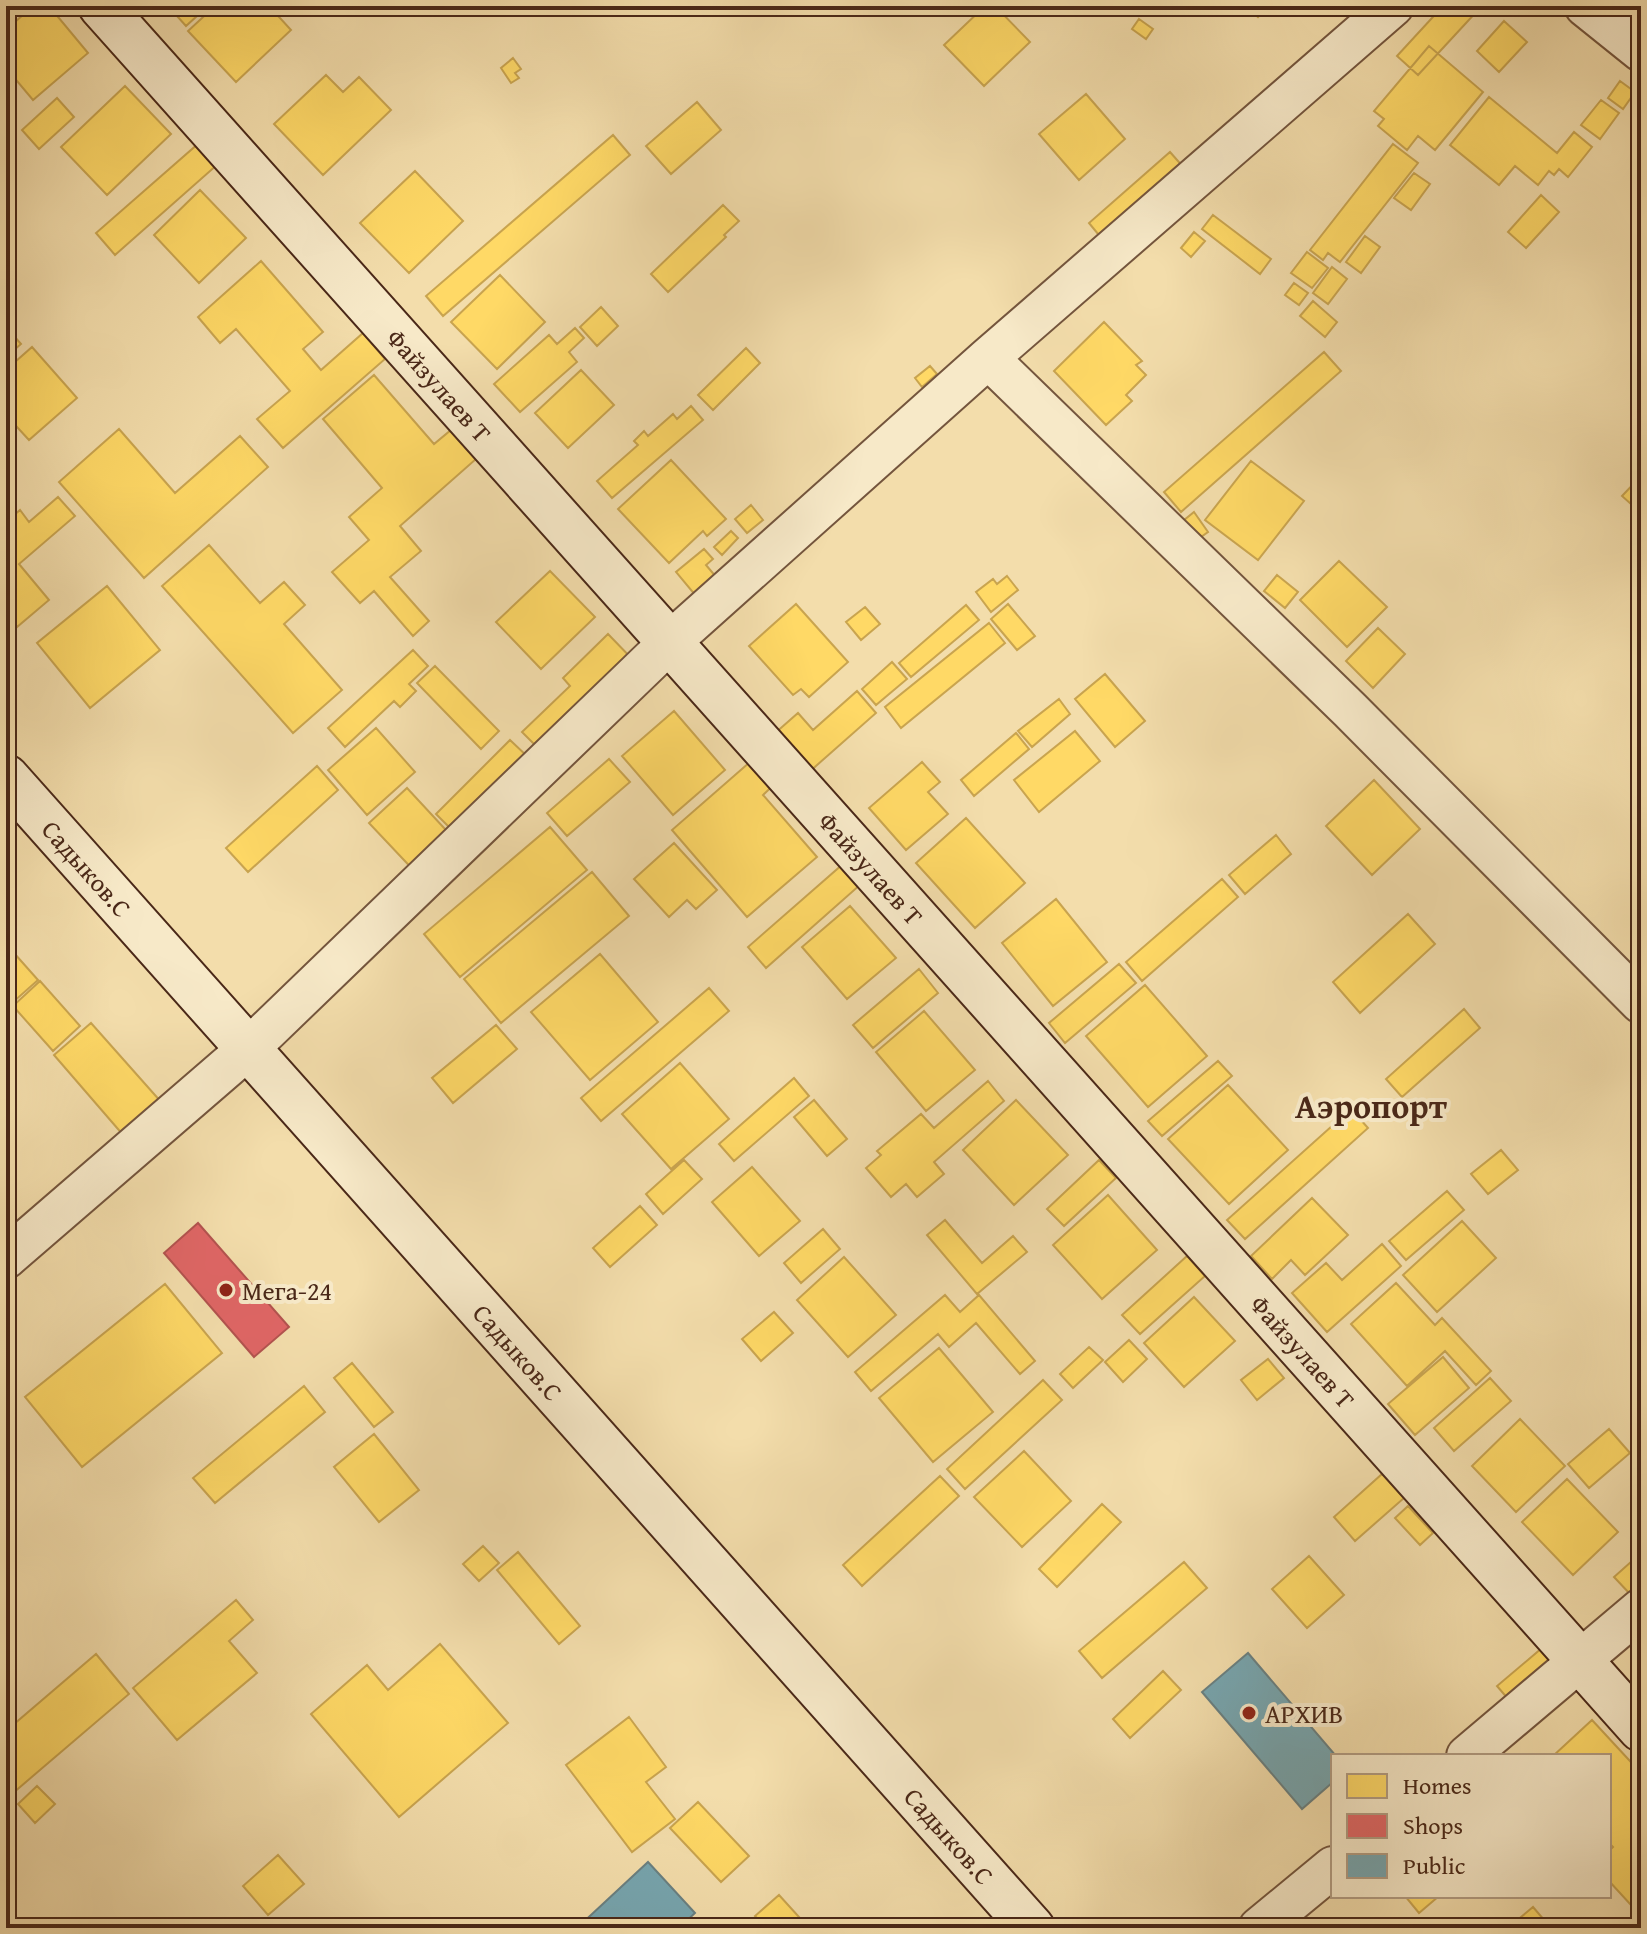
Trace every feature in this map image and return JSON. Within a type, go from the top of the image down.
[{"type":"street","name":"Файзулаев Т","points":[[101,6],[1641,1729]]},
{"type":"street","points":[[6,1258],[248,1049],[670,642],[988,358],[1393,6]]},
{"type":"street","points":[[1585,6],[1641,51]]},
{"type":"street","points":[[988,358],[1350,710],[1641,1003]]},
{"type":"street","name":"Садыков.С","points":[[6,777],[1032,1928]]},
{"type":"street","points":[[1469,1754],[1641,1609]]},
{"type":"street","points":[[1259,1928],[1331,1869]]},
{"type":"building: Homes","points":[[6,6],[22,6],[6,19]]},
{"type":"building: Homes","points":[[33,6],[49,6],[88,53],[33,100],[6,68],[6,30]]},
{"type":"building: Homes","points":[[168,6],[208,6],[186,26]]},
{"type":"building: Homes","points":[[215,6],[269,6],[291,30],[236,82],[188,31]]},
{"type":"building: Homes","points":[[985,6],[995,6],[1030,42],[984,86],[944,45]]},
{"type":"building: Homes","points":[[1246,6],[1268,6],[1258,17]]},
{"type":"building: Homes","points":[[1443,6],[1476,6],[1479,9],[1418,75],[1397,56]]},
{"type":"building: Homes","points":[[1139,19],[1153,29],[1146,39],[1132,29]]},
{"type":"building: Homes","points":[[1504,21],[1527,42],[1499,72],[1477,51]]},
{"type":"building: Homes","points":[[1429,46],[1483,92],[1435,150],[1418,136],[1407,150],[1378,126],[1384,119],[1374,111]]},
{"type":"building: Homes","points":[[513,58],[521,69],[515,73],[519,78],[511,83],[501,68]]},
{"type":"building: Homes","points":[[326,75],[343,92],[359,77],[391,110],[323,175],[274,124]]},
{"type":"building: Homes","points":[[1620,81],[1635,92],[1623,109],[1608,98]]},
{"type":"building: Homes","points":[[125,86],[171,134],[107,195],[61,147]]},
{"type":"building: Homes","points":[[1086,94],[1125,139],[1079,180],[1039,134]]},
{"type":"building: Homes","points":[[1489,97],[1557,153],[1574,132],[1592,147],[1568,177],[1559,169],[1554,175],[1549,171],[1538,185],[1515,166],[1499,185],[1450,145]]},
{"type":"building: Homes","points":[[57,98],[74,117],[39,149],[22,130]]},
{"type":"building: Homes","points":[[1601,100],[1619,113],[1600,139],[1581,125]]},
{"type":"building: Homes","points":[[697,102],[721,130],[671,174],[646,146]]},
{"type":"building: Homes","points":[[613,135],[630,155],[443,316],[426,296]]},
{"type":"building: Homes","points":[[199,143],[218,164],[115,255],[96,233]]},
{"type":"building: Homes","points":[[1393,144],[1418,163],[1340,262],[1328,253],[1323,260],[1310,250]]},
{"type":"building: Homes","points":[[1170,152],[1185,169],[1103,240],[1089,223]]},
{"type":"building: Homes","points":[[415,171],[463,221],[409,273],[360,223]]},
{"type":"building: Homes","points":[[1414,173],[1430,184],[1411,210],[1394,198]]},
{"type":"building: Homes","points":[[200,190],[246,238],[199,283],[154,235]]},
{"type":"building: Homes","points":[[1541,195],[1559,212],[1526,248],[1508,232]]},
{"type":"building: Homes","points":[[723,205],[739,221],[668,292],[651,274]]},
{"type":"building: Homes","points":[[1213,215],[1271,259],[1260,274],[1202,229]]},
{"type":"building: Homes","points":[[1194,232],[1205,241],[1191,257],[1181,248]]},
{"type":"building: Homes","points":[[1365,236],[1380,247],[1361,273],[1346,262]]},
{"type":"building: Homes","points":[[1307,252],[1328,268],[1312,288],[1291,273]]},
{"type":"building: Homes","points":[[261,261],[323,332],[303,349],[321,370],[363,333],[385,359],[283,448],[257,419],[290,391],[236,329],[220,343],[198,317]]},
{"type":"building: Homes","points":[[1332,267],[1347,279],[1328,304],[1313,293]]},
{"type":"building: Homes","points":[[500,275],[545,322],[497,369],[451,322]]},
{"type":"building: Homes","points":[[1294,283],[1308,293],[1299,305],[1285,295]]},
{"type":"building: Homes","points":[[1313,301],[1337,322],[1325,337],[1300,316]]},
{"type":"building: Homes","points":[[601,307],[618,326],[597,346],[580,327]]},
{"type":"building: Homes","points":[[1104,322],[1142,361],[1136,365],[1146,375],[1126,395],[1132,401],[1106,425],[1054,371]]},
{"type":"building: Homes","points":[[6,327],[21,344],[6,357]]},
{"type":"building: Homes","points":[[575,328],[584,338],[569,352],[577,362],[520,412],[494,384],[549,335],[557,344]]},
{"type":"building: Homes","points":[[32,347],[77,398],[29,440],[6,415],[6,370]]},
{"type":"building: Homes","points":[[746,348],[760,363],[713,410],[698,395]]},
{"type":"building: Homes","points":[[1324,352],[1341,371],[1181,512],[1164,492]]},
{"type":"building: Homes","points":[[930,366],[937,374],[922,387],[915,378]]},
{"type":"building: Homes","points":[[581,370],[614,405],[568,448],[535,413]]},
{"type":"building: Homes","points":[[374,375],[434,444],[451,430],[476,459],[400,526],[421,551],[390,577],[429,621],[413,636],[374,591],[360,603],[332,572],[369,540],[349,517],[382,488],[323,419]]},
{"type":"building: Homes","points":[[691,406],[703,420],[612,498],[597,481],[638,445],[634,441],[644,431],[648,436],[673,414],[677,419]]},
{"type":"building: Homes","points":[[119,429],[175,493],[240,436],[268,467],[144,578],[59,482]]},
{"type":"building: Homes","points":[[671,460],[726,519],[707,536],[703,531],[669,563],[618,509]]},
{"type":"building: Homes","points":[[1251,461],[1304,501],[1258,560],[1205,520]]},
{"type":"building: Homes","points":[[1641,476],[1641,513],[1622,496]]},
{"type":"building: Homes","points":[[58,497],[75,516],[19,564],[49,600],[17,627],[6,614],[6,522],[20,510],[29,522]]},
{"type":"building: Homes","points":[[751,505],[763,520],[747,533],[735,519]]},
{"type":"building: Homes","points":[[1194,512],[1208,532],[1191,544],[1178,525]]},
{"type":"building: Homes","points":[[731,531],[738,538],[722,555],[714,547]]},
{"type":"building: Homes","points":[[209,545],[260,603],[284,582],[305,605],[284,624],[342,690],[293,733],[162,586]]},
{"type":"building: Homes","points":[[704,549],[713,559],[706,565],[722,584],[701,602],[676,572]]},
{"type":"building: Homes","points":[[1339,561],[1387,607],[1347,647],[1300,600]]},
{"type":"building: Homes","points":[[550,571],[595,617],[541,669],[496,622]]},
{"type":"building: Homes","points":[[1277,575],[1298,592],[1285,608],[1264,591]]},
{"type":"building: Homes","points":[[1007,576],[1018,590],[991,612],[976,592],[993,579],[997,584]]},
{"type":"building: Homes","points":[[107,586],[160,650],[90,708],[37,643]]},
{"type":"building: Homes","points":[[796,604],[848,662],[809,697],[801,689],[793,695],[749,646]]},
{"type":"building: Homes","points":[[1008,604],[1035,636],[1017,650],[991,619]]},
{"type":"building: Homes","points":[[966,605],[979,620],[911,677],[899,663]]},
{"type":"building: Homes","points":[[865,607],[880,624],[861,640],[846,622]]},
{"type":"building: Homes","points":[[989,623],[1005,643],[901,728],[885,707]]},
{"type":"building: Homes","points":[[1378,628],[1405,654],[1373,688],[1346,661]]},
{"type":"building: Homes","points":[[608,634],[637,664],[545,755],[522,732],[570,686],[563,678]]},
{"type":"building: Homes","points":[[413,650],[428,666],[409,684],[416,691],[400,707],[394,701],[345,747],[328,728]]},
{"type":"building: Homes","points":[[892,662],[907,679],[876,705],[862,689]]},
{"type":"building: Homes","points":[[435,666],[499,731],[481,749],[417,683]]},
{"type":"building: Homes","points":[[1105,674],[1145,721],[1115,747],[1075,699]]},
{"type":"building: Homes","points":[[857,691],[876,713],[808,773],[774,734],[798,713],[813,730]]},
{"type":"building: Homes","points":[[1059,699],[1070,714],[1032,747],[1018,731]]},
{"type":"building: Homes","points":[[674,711],[725,770],[673,815],[622,756]]},
{"type":"building: Homes","points":[[376,728],[415,772],[367,815],[328,770]]},
{"type":"building: Homes","points":[[1075,731],[1100,761],[1039,812],[1014,780]]},
{"type":"building: Homes","points":[[1016,733],[1029,749],[974,796],[961,780]]},
{"type":"building: Homes","points":[[510,740],[529,758],[455,833],[436,814]]},
{"type":"building: Homes","points":[[758,755],[779,780],[763,795],[817,857],[747,917],[672,830]]},
{"type":"building: Homes","points":[[609,759],[630,782],[567,836],[547,813]]},
{"type":"building: Homes","points":[[922,762],[940,782],[928,792],[948,814],[906,850],[869,808]]},
{"type":"building: Homes","points":[[317,766],[338,790],[248,872],[226,848]]},
{"type":"building: Homes","points":[[1374,780],[1420,829],[1372,875],[1326,826]]},
{"type":"building: Homes","points":[[407,788],[457,842],[420,877],[369,823]]},
{"type":"building: Homes","points":[[966,818],[1025,883],[975,928],[916,863]]},
{"type":"building: Homes","points":[[550,827],[587,870],[460,977],[424,934]]},
{"type":"building: Homes","points":[[1276,835],[1291,854],[1245,894],[1229,875]]},
{"type":"building: Homes","points":[[674,843],[717,890],[696,909],[687,900],[669,917],[634,879]]},
{"type":"building: Homes","points":[[843,864],[861,884],[766,968],[748,947]]},
{"type":"building: Homes","points":[[592,872],[629,916],[501,1023],[464,979]]},
{"type":"building: Homes","points":[[1222,879],[1238,897],[1142,981],[1126,962]]},
{"type":"building: Homes","points":[[1056,899],[1107,962],[1053,1006],[1002,943]]},
{"type":"building: Homes","points":[[850,906],[896,958],[847,999],[802,947]]},
{"type":"building: Homes","points":[[1408,914],[1435,944],[1360,1013],[1333,982]]},
{"type":"building: Homes","points":[[6,944],[38,980],[11,1004],[6,999]]},
{"type":"building: Homes","points":[[600,954],[658,1022],[590,1080],[531,1012]]},
{"type":"building: Homes","points":[[1119,964],[1136,983],[1065,1043],[1049,1023]]},
{"type":"building: Homes","points":[[919,969],[938,993],[873,1048],[853,1025]]},
{"type":"building: Homes","points":[[40,981],[80,1026],[53,1051],[13,1006]]},
{"type":"building: Homes","points":[[1145,985],[1207,1056],[1148,1107],[1086,1036]]},
{"type":"building: Homes","points":[[709,988],[729,1011],[601,1121],[581,1098]]},
{"type":"building: Homes","points":[[1464,1009],[1480,1028],[1402,1097],[1386,1079]]},
{"type":"building: Homes","points":[[924,1011],[975,1070],[926,1111],[876,1052]]},
{"type":"building: Homes","points":[[91,1023],[162,1103],[124,1136],[54,1055]]},
{"type":"building: Homes","points":[[496,1025],[517,1049],[453,1103],[432,1078]]},
{"type":"building: Homes","points":[[1218,1061],[1232,1076],[1162,1136],[1148,1121]]},
{"type":"building: Homes","points":[[680,1063],[729,1119],[671,1169],[622,1114]]},
{"type":"building: Homes","points":[[794,1078],[809,1096],[734,1161],[719,1144]]},
{"type":"building: Homes","points":[[988,1081],[1004,1101],[934,1162],[944,1174],[917,1197],[906,1184],[891,1197],[866,1168],[881,1155],[877,1151],[921,1114],[934,1128]]},
{"type":"building: Homes","points":[[1228,1085],[1288,1150],[1229,1204],[1168,1139]]},
{"type":"building: Homes","points":[[814,1100],[847,1139],[827,1156],[794,1117]]},
{"type":"building: Homes","points":[[1016,1100],[1068,1155],[1014,1205],[963,1150]]},
{"type":"building: Homes","points":[[1351,1109],[1368,1128],[1245,1239],[1227,1220]]},
{"type":"building: Homes","points":[[1501,1150],[1518,1170],[1488,1194],[1471,1174]]},
{"type":"building: Homes","points":[[684,1160],[702,1179],[663,1214],[646,1194]]},
{"type":"building: Homes","points":[[1099,1160],[1116,1178],[1064,1226],[1047,1209]]},
{"type":"building: Homes","points":[[752,1167],[800,1221],[759,1256],[712,1202]]},
{"type":"building: Homes","points":[[1447,1191],[1464,1210],[1406,1260],[1389,1241]]},
{"type":"building: Homes","points":[[1108,1195],[1157,1250],[1102,1299],[1053,1245]]},
{"type":"building: Homes","points":[[1312,1198],[1348,1235],[1305,1275],[1291,1260],[1272,1279],[1251,1256]]},
{"type":"building: Homes","points":[[640,1206],[657,1225],[610,1267],[593,1248]]},
{"type":"building: Homes","points":[[945,1220],[982,1263],[1013,1236],[1027,1252],[977,1294],[927,1235]]},
{"type":"building: Homes","points":[[1462,1221],[1496,1258],[1437,1312],[1403,1275]]},
{"type":"building: Homes","points":[[823,1229],[840,1249],[801,1283],[784,1263]]},
{"type":"building: Homes","points":[[1382,1244],[1401,1266],[1327,1332],[1292,1293],[1326,1263],[1342,1280]]},
{"type":"building: Homes","points":[[1187,1256],[1205,1276],[1140,1334],[1122,1315]]},
{"type":"building: Homes","points":[[844,1257],[896,1315],[848,1357],[797,1300]]},
{"type":"building: Homes","points":[[1396,1283],[1435,1325],[1442,1318],[1491,1371],[1476,1385],[1445,1351],[1407,1386],[1351,1324]]},
{"type":"building: Homes","points":[[165,1284],[222,1353],[82,1467],[25,1397]]},
{"type":"building: Homes","points":[[945,1295],[960,1312],[979,1295],[1035,1361],[1020,1374],[976,1323],[949,1347],[938,1334],[871,1391],[855,1372]]},
{"type":"building: Homes","points":[[1194,1297],[1235,1341],[1184,1387],[1144,1343]]},
{"type":"building: Homes","points":[[774,1312],[793,1333],[761,1361],[742,1339]]},
{"type":"building: Homes","points":[[1129,1340],[1147,1359],[1123,1382],[1105,1362]]},
{"type":"building: Homes","points":[[1089,1347],[1103,1360],[1073,1388],[1060,1374]]},
{"type":"building: Homes","points":[[939,1348],[993,1412],[933,1462],[879,1398]]},
{"type":"building: Homes","points":[[1443,1357],[1469,1388],[1415,1435],[1388,1404]]},
{"type":"building: Homes","points":[[1268,1359],[1284,1378],[1257,1400],[1241,1380]]},
{"type":"building: Homes","points":[[352,1363],[393,1412],[374,1427],[334,1378]]},
{"type":"building: Homes","points":[[1490,1378],[1511,1401],[1454,1451],[1434,1428]]},
{"type":"building: Homes","points":[[1043,1380],[1062,1400],[965,1489],[947,1469]]},
{"type":"building: Homes","points":[[304,1386],[325,1412],[215,1503],[193,1478]]},
{"type":"building: Homes","points":[[1520,1419],[1565,1466],[1516,1512],[1472,1466]]},
{"type":"building: Homes","points":[[1609,1429],[1630,1453],[1589,1488],[1568,1464]]},
{"type":"building: Homes","points":[[374,1434],[419,1490],[379,1522],[334,1467]]},
{"type":"building: Homes","points":[[1024,1451],[1071,1501],[1022,1547],[974,1497]]},
{"type":"building: Homes","points":[[1382,1474],[1404,1498],[1355,1541],[1334,1517]]},
{"type":"building: Homes","points":[[940,1476],[959,1496],[862,1586],[843,1565]]},
{"type":"building: Homes","points":[[1567,1479],[1618,1532],[1573,1575],[1522,1522]]},
{"type":"building: Homes","points":[[1102,1504],[1121,1522],[1057,1587],[1039,1569]]},
{"type":"building: Homes","points":[[1408,1506],[1433,1533],[1420,1545],[1395,1518]]},
{"type":"building: Homes","points":[[483,1546],[499,1563],[479,1581],[463,1564]]},
{"type":"building: Homes","points":[[518,1552],[580,1626],[559,1644],[497,1570]]},
{"type":"building: Homes","points":[[1641,1553],[1641,1586],[1631,1595],[1614,1577]]},
{"type":"building: Homes","points":[[1309,1556],[1344,1595],[1307,1628],[1272,1589]]},
{"type":"building: Homes","points":[[1184,1562],[1207,1588],[1102,1678],[1079,1651]]},
{"type":"building: Homes","points":[[236,1600],[253,1620],[229,1641],[257,1673],[177,1740],[133,1688]]},
{"type":"building: Homes","points":[[440,1644],[508,1723],[399,1817],[311,1714],[367,1665],[388,1690]]},
{"type":"building: Homes","points":[[1542,1648],[1553,1662],[1509,1700],[1497,1686]]},
{"type":"building: Homes","points":[[96,1654],[129,1694],[6,1799],[6,1731]]},
{"type":"building: Homes","points":[[1163,1671],[1181,1690],[1130,1738],[1113,1719]]},
{"type":"building: Homes","points":[[629,1717],[666,1767],[646,1782],[675,1819],[632,1852],[566,1765]]},
{"type":"building: Homes","points":[[1592,1720],[1641,1773],[1641,1916],[1611,1883],[1611,1754],[1555,1754]]},
{"type":"building: Homes","points":[[37,1786],[55,1804],[35,1823],[18,1804]]},
{"type":"building: Homes","points":[[698,1802],[749,1856],[721,1882],[670,1828]]},
{"type":"building: Homes","points":[[278,1855],[304,1884],[268,1915],[243,1886]]},
{"type":"building: Homes","points":[[779,1895],[809,1928],[766,1928],[755,1916]]},
{"type":"building: Homes","points":[[1407,1898],[1437,1898],[1419,1913]]},
{"type":"building: Homes","points":[[1533,1907],[1551,1928],[1508,1928]]},
{"type":"building: Shops","name":"Мега-24","points":[[198,1223],[289,1327],[254,1357],[164,1253]]},
{"type":"building: Public","points":[[1248,1653],[1334,1754],[1331,1754],[1331,1784],[1302,1809],[1202,1692]]},
{"type":"building: Public","points":[[648,1862],[695,1913],[679,1928],[577,1928]]},
{"type":"place","name":"Мега-24","points":[[226,1290]]},
{"type":"place","name":"АРХИВ","points":[[1249,1713]]},
{"type":"district","name":"Аэропорт","points":[[1371,1105]]}]
